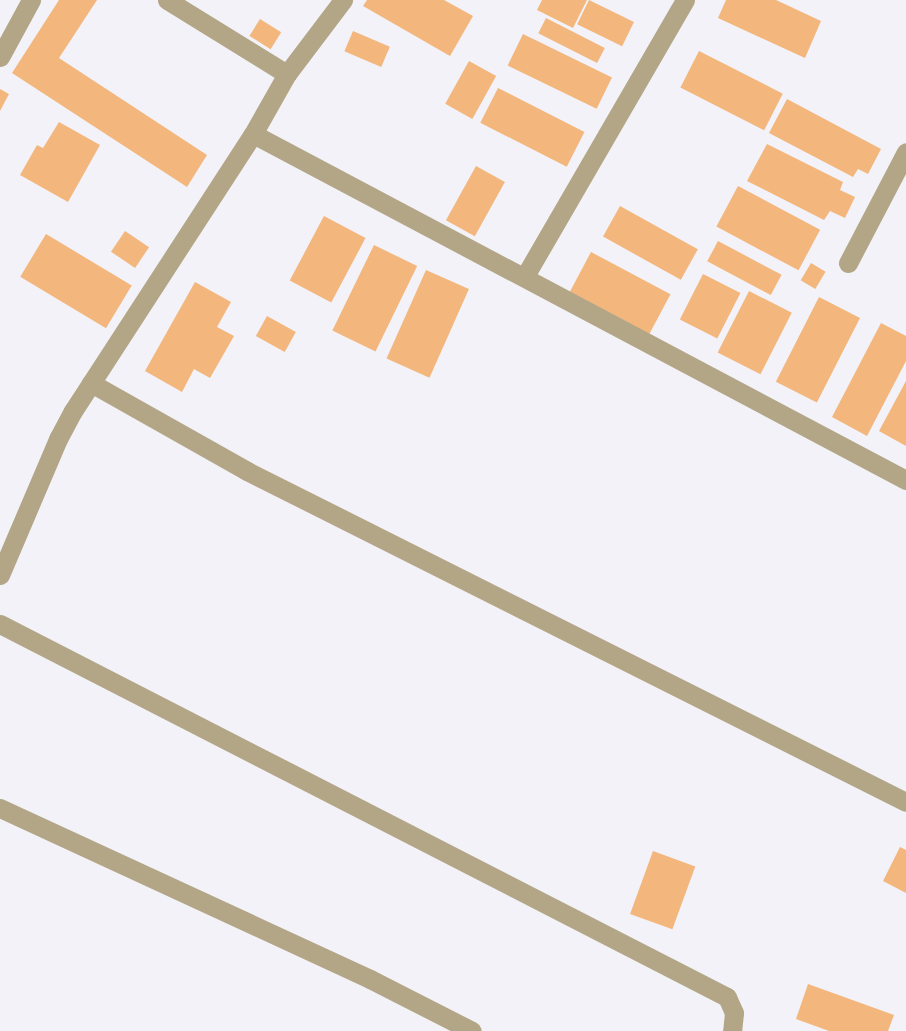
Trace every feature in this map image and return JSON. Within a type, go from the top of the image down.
[{"type":"street","points":[[0,57],[31,0]]},
{"type":"street","points":[[167,0],[287,74]]},
{"type":"street","points":[[0,575],[58,439],[91,383],[253,134],[287,74],[343,0]]},
{"type":"street","points":[[525,276],[685,0]]},
{"type":"street","points":[[253,134],[389,209],[525,276],[906,480]]},
{"type":"street","points":[[848,264],[906,152]]},
{"type":"street","points":[[91,383],[247,471],[906,802]]},
{"type":"street","points":[[0,624],[727,998],[734,1013],[732,1031]]},
{"type":"street","points":[[0,808],[369,979],[472,1031]]},
{"type":"building","points":[[59,0],[97,0],[59,58],[207,155],[187,187],[12,73]]},
{"type":"building","points":[[367,0],[444,0],[473,16],[450,56],[363,6]]},
{"type":"building","points":[[542,0],[587,0],[573,28],[537,10]]},
{"type":"building","points":[[589,0],[634,22],[622,46],[577,24]]},
{"type":"building","points":[[726,0],[776,0],[821,21],[805,58],[718,18]]},
{"type":"building","points":[[546,18],[605,48],[597,63],[538,33]]},
{"type":"building","points":[[260,19],[281,32],[271,49],[249,36]]},
{"type":"building","points":[[353,31],[390,47],[381,67],[344,51]]},
{"type":"building","points":[[523,34],[612,77],[597,109],[508,65]]},
{"type":"building","points":[[699,51],[783,94],[764,130],[680,88]]},
{"type":"building","points":[[469,61],[496,76],[472,119],[445,104]]},
{"type":"building","points":[[498,88],[584,132],[567,167],[480,123]]},
{"type":"building","points":[[0,89],[9,94],[0,111]]},
{"type":"building","points":[[787,99],[881,149],[868,174],[858,169],[853,177],[769,133]]},
{"type":"building","points":[[59,122],[100,145],[68,202],[20,175],[37,145],[43,148]]},
{"type":"building","points":[[767,144],[843,182],[840,190],[855,197],[845,218],[830,211],[824,220],[747,181]]},
{"type":"building","points":[[476,166],[505,182],[475,236],[446,220]]},
{"type":"building","points":[[738,186],[820,230],[799,270],[716,227]]},
{"type":"building","points":[[620,206],[698,249],[681,280],[603,237]]},
{"type":"building","points":[[324,216],[365,238],[331,303],[290,280]]},
{"type":"building","points":[[125,231],[149,247],[135,268],[111,252]]},
{"type":"building","points":[[46,234],[132,286],[106,328],[20,277]]},
{"type":"building","points":[[718,241],[782,275],[771,295],[707,261]]},
{"type":"building","points":[[374,245],[417,266],[375,351],[332,330]]},
{"type":"building","points":[[591,252],[670,294],[649,334],[570,292]]},
{"type":"building","points":[[811,263],[826,272],[815,289],[801,280]]},
{"type":"building","points":[[426,270],[469,289],[429,378],[387,359]]},
{"type":"building","points":[[703,274],[740,293],[717,339],[680,319]]},
{"type":"building","points":[[195,282],[231,302],[217,327],[234,336],[210,378],[194,369],[182,392],[145,371]]},
{"type":"building","points":[[749,291],[792,313],[760,374],[718,352]]},
{"type":"building","points":[[819,297],[860,318],[817,403],[776,382]]},
{"type":"building","points":[[267,316],[296,332],[285,352],[256,336]]},
{"type":"building","points":[[881,323],[906,336],[906,361],[867,436],[832,417]]},
{"type":"building","points":[[906,381],[906,446],[879,431]]},
{"type":"building","points":[[900,847],[906,850],[906,893],[883,881]]},
{"type":"building","points":[[653,851],[695,866],[672,929],[630,914]]},
{"type":"building","points":[[808,984],[894,1015],[888,1031],[829,1031],[796,1019]]}]
